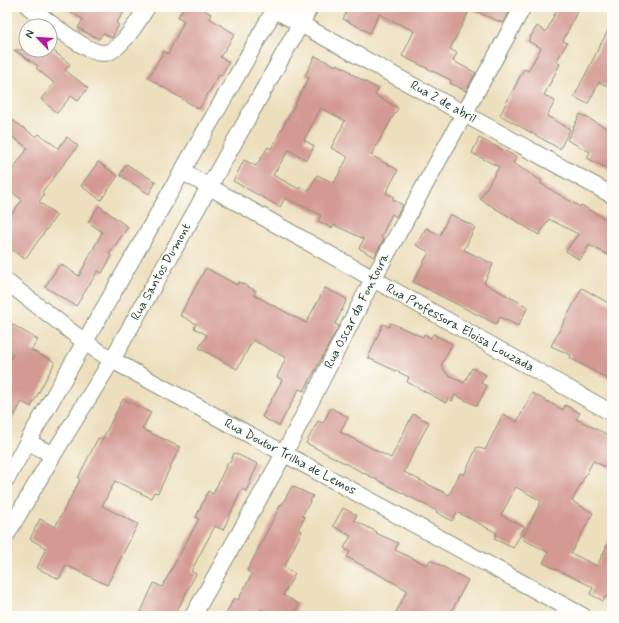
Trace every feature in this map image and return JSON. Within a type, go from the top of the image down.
[{"type":"street","points":[[29,7],[92,50],[105,53],[119,46],[147,7]]},
{"type":"street","name":"Rua Santos Dumont","points":[[7,534],[53,455],[112,360],[310,7]]},
{"type":"street","name":"Rua Oscar da Fontoura","points":[[193,616],[284,454],[373,278],[523,7]]},
{"type":"street","points":[[7,478],[86,343],[276,9]]},
{"type":"street","name":"Rua 2 de abril","points":[[276,9],[300,24],[612,195]]},
{"type":"street","name":"Rua Professora Eloisa Louzada","points":[[183,172],[612,413]]},
{"type":"street","name":"Rua Doutor Trilha de Lemos","points":[[7,282],[86,343],[112,360],[583,616]]},
{"type":"street","points":[[28,442],[53,455]]},
{"type":"building","points":[[60,7],[128,7],[116,23],[119,25],[112,38],[103,33],[99,39],[78,28],[83,19]]},
{"type":"building","points":[[184,7],[199,7],[211,14],[209,18],[235,34],[220,57],[229,62],[221,76],[219,75],[199,109],[148,78],[164,51],[168,54],[184,21],[178,17]]},
{"type":"building","points":[[349,7],[512,7],[503,23],[470,9],[450,49],[457,53],[453,61],[476,73],[466,91],[450,83],[451,80],[402,56],[414,31],[379,14],[370,33],[343,19]]},
{"type":"building","points":[[558,7],[579,7],[563,41],[567,43],[556,62],[560,64],[544,95],[555,101],[547,116],[570,129],[560,149],[500,115],[524,69],[528,71],[541,48],[528,41],[537,26],[546,32]]},
{"type":"building","points":[[612,22],[612,56],[607,66],[612,69],[612,88],[599,82],[588,104],[574,97]]},
{"type":"building","points":[[58,55],[70,64],[65,70],[88,88],[78,101],[71,96],[57,113],[41,99],[54,83],[36,68],[38,66],[26,58],[58,58]]},
{"type":"building","points":[[315,56],[336,66],[337,64],[351,72],[350,73],[378,89],[375,95],[398,108],[371,155],[398,170],[386,193],[394,197],[392,199],[403,205],[396,217],[392,214],[381,237],[384,239],[374,257],[359,248],[364,239],[334,225],[332,228],[318,221],[321,215],[285,198],[280,207],[233,181],[244,160],[256,166],[268,147],[271,149],[309,78],[305,76]],"holes":[[[321,108],[345,121],[331,148],[348,157],[334,183],[317,175],[309,191],[300,187],[299,189],[273,175],[289,150],[307,160],[314,146],[304,140]]]},
{"type":"building","points":[[580,114],[612,131],[612,171],[587,158],[590,152],[567,140]]},
{"type":"building","points":[[7,116],[36,137],[39,134],[58,148],[67,137],[78,146],[42,192],[44,194],[39,202],[57,215],[25,259],[7,246],[7,220],[22,200],[7,188],[7,177],[28,148],[7,133]]},
{"type":"building","points":[[479,138],[517,157],[513,163],[542,181],[540,183],[580,207],[581,205],[609,221],[607,224],[612,227],[612,257],[589,245],[580,260],[566,251],[578,234],[549,219],[539,235],[480,199],[499,167],[472,153]]},
{"type":"building","points":[[98,162],[118,176],[101,200],[81,186]]},
{"type":"building","points":[[126,164],[156,182],[149,194],[120,175]]},
{"type":"building","points":[[99,206],[128,227],[109,254],[112,256],[102,273],[98,271],[76,306],[45,287],[60,264],[79,276],[102,232],[88,222]]},
{"type":"building","points":[[450,214],[475,227],[464,250],[493,264],[484,283],[528,307],[518,326],[500,317],[496,324],[413,282],[429,252],[416,245],[426,228],[440,235]]},
{"type":"building","points":[[206,268],[237,285],[239,282],[256,291],[254,295],[306,323],[325,288],[347,299],[335,324],[339,326],[304,391],[299,389],[279,426],[262,417],[282,380],[277,377],[286,358],[253,340],[237,369],[199,348],[207,335],[194,328],[196,324],[180,315]]},
{"type":"building","points":[[582,288],[612,305],[612,371],[608,379],[570,358],[571,355],[551,346]]},
{"type":"building","points":[[7,321],[38,340],[31,350],[55,362],[31,407],[22,402],[7,428],[7,365],[13,355],[7,351]]},
{"type":"building","points":[[391,323],[423,337],[424,334],[431,338],[433,334],[452,344],[441,365],[447,374],[464,383],[472,368],[486,375],[481,383],[487,386],[477,406],[455,395],[452,401],[448,398],[446,403],[407,382],[409,377],[368,358],[383,324],[389,327]]},
{"type":"building","points":[[532,393],[563,410],[565,405],[580,413],[576,419],[612,437],[612,470],[593,461],[572,501],[593,513],[571,553],[597,566],[612,535],[612,598],[606,596],[603,601],[590,594],[593,587],[543,563],[548,552],[522,539],[541,501],[516,487],[501,515],[525,527],[513,548],[494,539],[497,533],[457,512],[452,521],[436,512],[437,511],[306,443],[318,421],[323,423],[331,408],[348,417],[340,432],[391,458],[413,414],[429,422],[404,472],[449,495],[460,473],[464,475],[477,447],[485,450],[503,414],[517,422]]},
{"type":"building","points":[[123,399],[151,413],[142,429],[180,447],[158,493],[154,492],[151,498],[115,481],[102,506],[138,524],[107,585],[66,565],[59,579],[37,568],[46,548],[30,539],[40,519],[55,527],[80,480],[78,478],[98,438],[102,440]]},
{"type":"building","points":[[234,453],[258,464],[246,491],[242,489],[223,530],[215,526],[191,571],[196,574],[174,616],[139,616],[154,583],[162,587],[199,519],[196,517],[208,491],[213,494],[228,462],[230,463]]},
{"type":"building","points":[[292,486],[313,496],[302,516],[305,517],[298,529],[302,531],[284,567],[295,574],[283,595],[299,604],[293,616],[275,616],[261,609],[258,616],[225,616],[234,598],[238,600],[252,574],[247,571],[281,504],[282,505]]},
{"type":"building","points":[[343,508],[357,515],[354,520],[377,532],[376,533],[398,543],[395,550],[427,565],[430,560],[468,580],[449,616],[394,616],[407,590],[347,557],[350,552],[344,548],[351,536],[333,526]]}]
